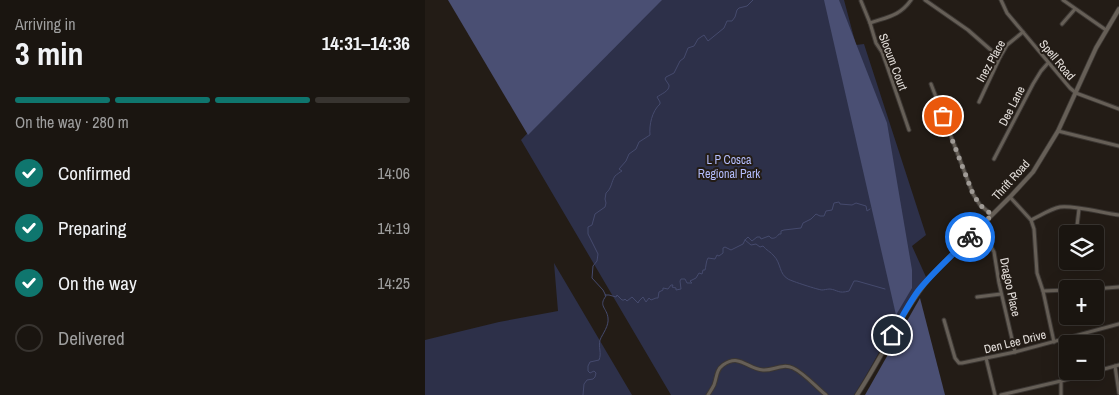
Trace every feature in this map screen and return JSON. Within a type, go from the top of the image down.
[{"type":"street","points":[[870,23],[899,13],[911,0]]},
{"type":"street","points":[[925,0],[969,30],[1000,57]]},
{"type":"street","name":"Spell Road","points":[[1001,0],[1007,13],[1070,88],[1076,93],[1119,109]]},
{"type":"street","points":[[1063,0],[1106,30]]},
{"type":"street","name":"Slocum Court","points":[[861,1],[876,43],[886,63],[909,130]]},
{"type":"street","points":[[1062,24],[1075,9]]},
{"type":"street","name":"Thrift Road","points":[[857,395],[919,290],[1010,198],[1041,161],[1058,131],[1106,30],[1119,10]]},
{"type":"street","name":"Inez Place","points":[[979,102],[1009,42],[1023,32]]},
{"type":"street","name":"Dee Lane","points":[[994,159],[1033,84],[1041,70],[1048,63]]},
{"type":"street","points":[[931,84],[973,194],[980,205],[992,215]]},
{"type":"street","points":[[1058,131],[1119,146]]},
{"type":"street","points":[[1010,198],[1031,220],[1035,233],[1037,268],[1054,342]]},
{"type":"street","points":[[1031,220],[1058,208],[1069,207],[1119,215]]},
{"type":"street","points":[[1077,225],[1079,209]]},
{"type":"street","name":"Dragoo Place","points":[[978,230],[993,249],[1001,294],[1015,352]]},
{"type":"street","points":[[1104,289],[1119,288]]},
{"type":"street","points":[[1043,291],[1059,290]]},
{"type":"street","points":[[977,297],[1001,294]]},
{"type":"street","name":"Den Lee Drive","points":[[944,320],[954,355],[958,362],[962,363],[1015,352],[1119,324]]},
{"type":"street","points":[[986,358],[995,395]]},
{"type":"street","points":[[708,395],[718,369],[725,364],[735,361],[744,362],[762,370],[783,366],[791,367],[826,395]]},
{"type":"street","points":[[1001,395],[1117,365],[1119,393]]},
{"type":"street","points":[[1061,381],[1061,395]]},
{"type":"green space","name":"L P Cosca Regional Park","points":[[653,0],[844,0],[856,45],[864,44],[926,235],[912,246],[926,277],[906,305],[854,395],[671,395],[521,140]]},
{"type":"green space","points":[[554,263],[632,395],[425,395],[425,340],[499,322],[558,311]]},
{"type":"shaded area","points":[[448,0],[662,0],[528,135]]},
{"type":"shaded area","points":[[824,0],[839,0],[887,123],[912,270],[912,288],[896,315]]},
{"type":"shaded area","points":[[920,298],[945,395],[865,395]]},
{"type":"waterway","points":[[583,395],[584,384],[587,380],[595,377],[596,373],[594,371],[590,373],[588,366],[590,362],[599,360],[600,340],[608,321],[603,305],[606,296],[592,278],[593,266],[597,261],[598,254],[588,234],[588,227],[592,225],[595,214],[605,207],[606,193],[615,176],[622,171],[619,169],[629,154],[636,149],[639,142],[650,135],[652,118],[660,104],[657,97],[667,91],[669,87],[665,79],[666,77],[674,73],[688,48],[694,46],[698,39],[704,35],[708,41],[724,28],[727,21],[732,21],[739,8],[747,6],[753,0]]},
{"type":"waterway","points":[[605,295],[616,297],[617,295],[622,300],[625,299],[627,301],[632,297],[638,303],[643,297],[646,302],[649,298],[651,300],[658,298],[659,292],[663,288],[668,289],[671,285],[676,290],[681,289],[681,279],[685,279],[687,283],[692,283],[690,281],[705,270],[708,258],[715,259],[717,255],[719,256],[723,253],[723,248],[731,250],[743,244],[748,237],[752,241],[757,237],[761,239],[769,236],[773,238],[781,234],[781,231],[801,228],[803,223],[816,214],[824,216],[826,211],[832,210],[834,203],[839,202],[840,204],[852,205],[856,203],[866,206],[867,211],[870,209]]},
{"type":"waterway","points":[[745,240],[751,245],[763,246],[773,255],[785,277],[790,280],[820,290],[830,289],[838,292],[849,291],[854,281],[885,289]]},
{"type":"way so far","points":[[943,116],[973,194],[980,205],[992,215],[970,237]]},
{"type":"route","points":[[892,335],[919,290],[970,237]]}]
